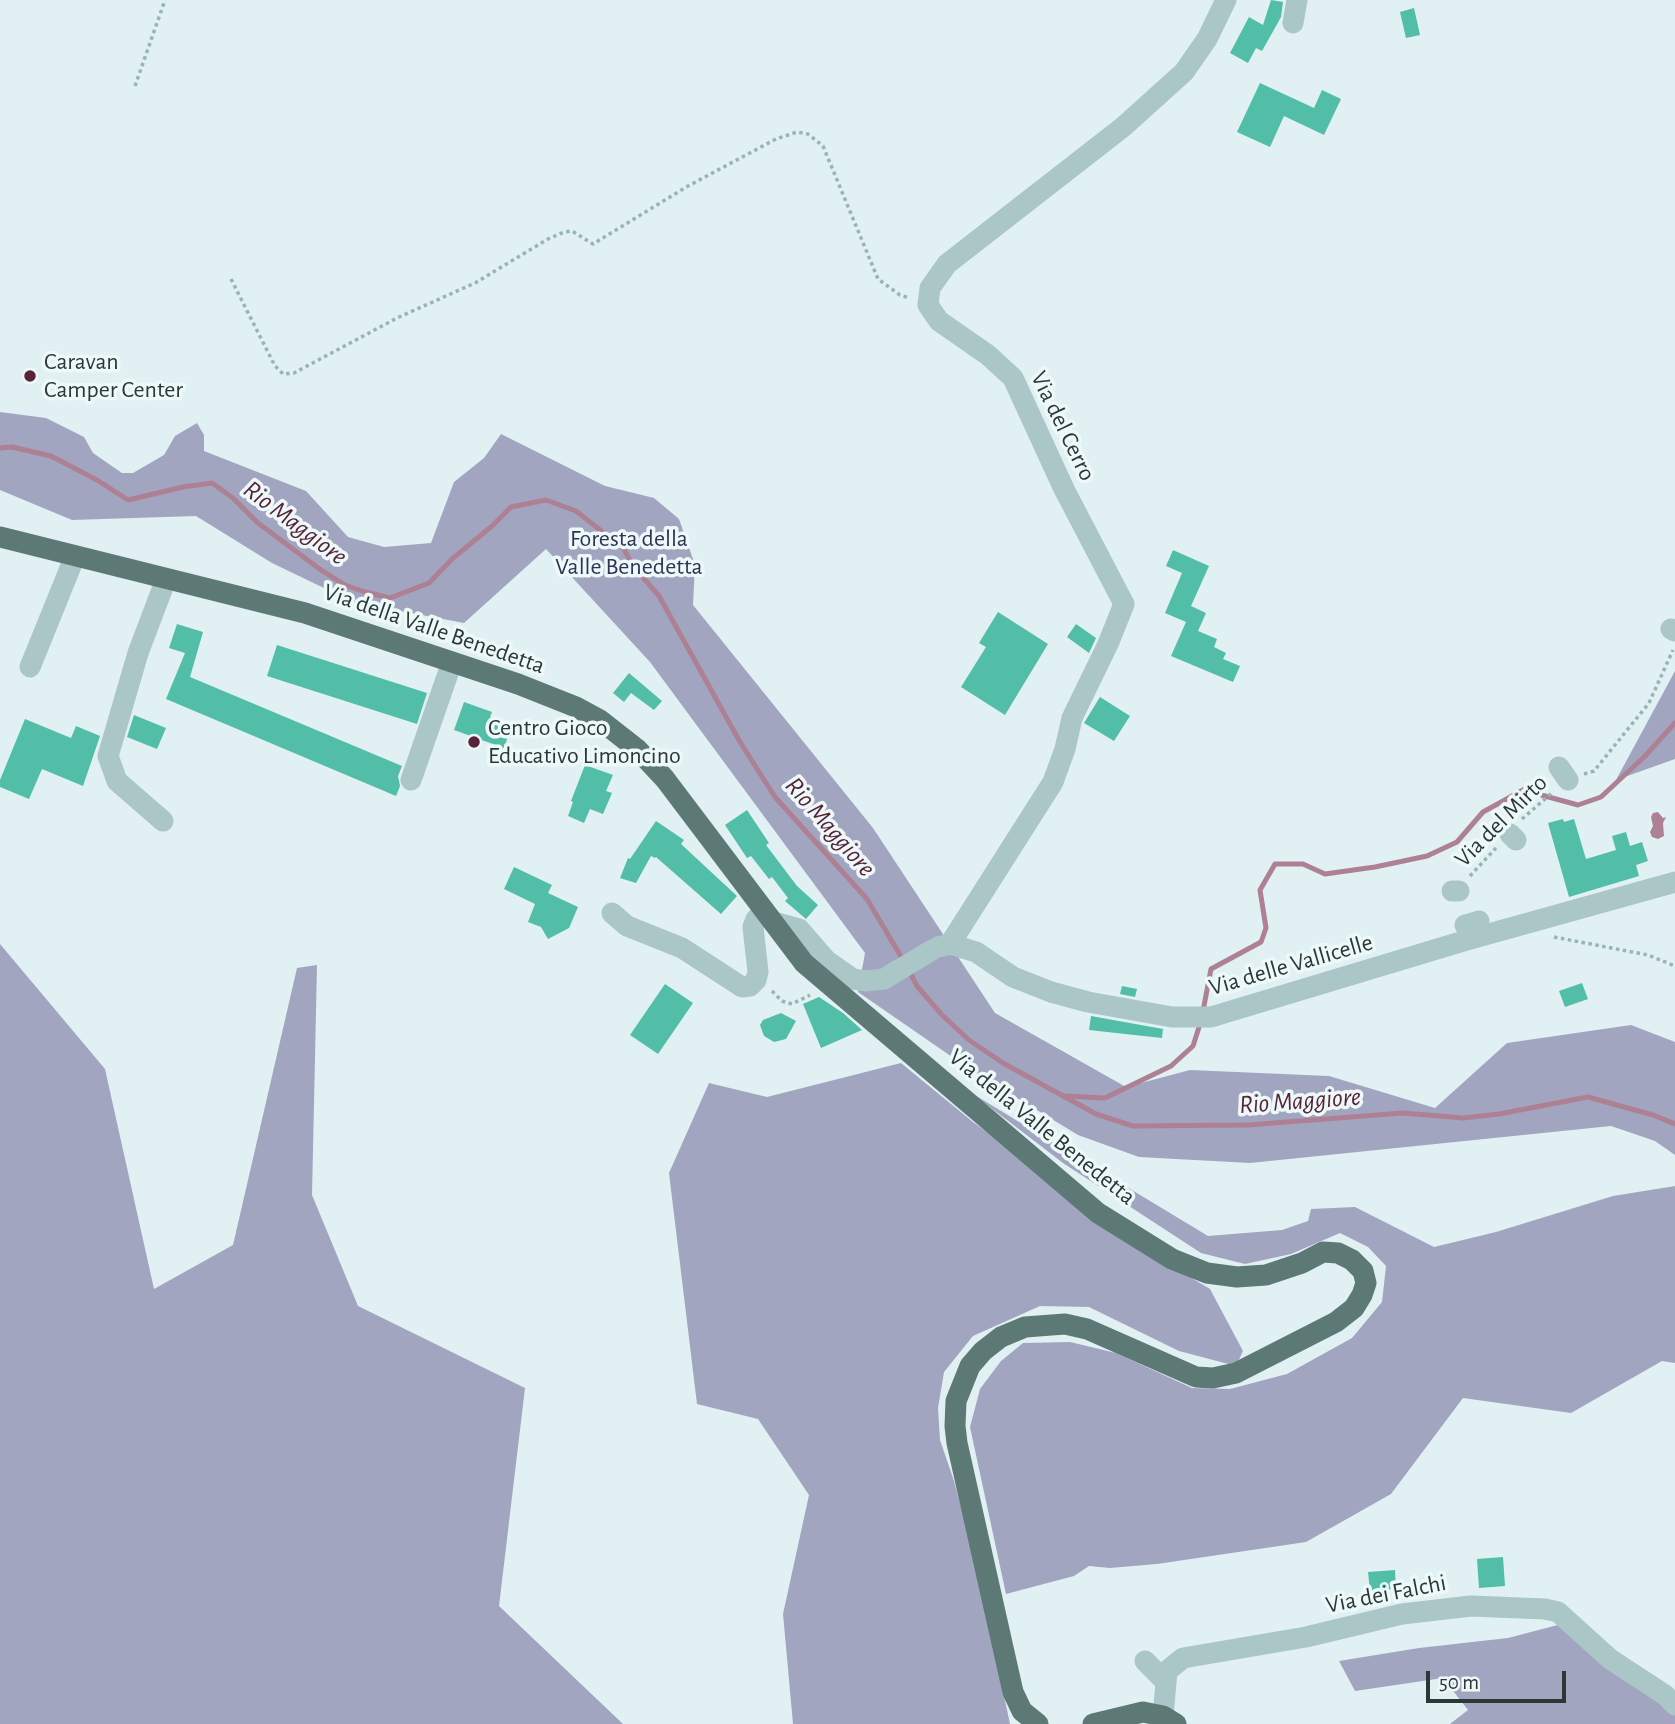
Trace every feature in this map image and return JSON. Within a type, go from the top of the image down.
[{"type":"main road","name":"Via della Valle Benedetta","points":[[0,537],[305,613],[518,684],[576,707],[600,720],[637,749],[665,779],[804,963],[1098,1213],[1172,1259],[1206,1273],[1237,1277],[1266,1275],[1322,1252],[1345,1256],[1363,1271],[1366,1283],[1354,1308],[1336,1322],[1236,1373],[1213,1378],[1196,1377],[1087,1329],[1065,1324],[1025,1327],[1001,1336],[970,1366],[956,1401],[957,1443],[1013,1692],[1022,1711],[1038,1724]]},
{"type":"main road","points":[[1093,1724],[1143,1712],[1169,1720]]},
{"type":"street","points":[[928,304],[930,288],[947,264],[1123,127],[1184,72],[1207,39],[1226,0]]},
{"type":"street","points":[[1293,23],[1297,0]]},
{"type":"street","name":"Via del Cerro","points":[[928,304],[939,321],[988,355],[1013,379],[1124,604],[1108,645],[1072,718],[1065,749],[1053,782],[941,947]]},
{"type":"street","points":[[30,667],[75,556]]},
{"type":"street","points":[[163,821],[117,781],[108,756],[138,653],[166,579]]},
{"type":"street","points":[[411,780],[452,662]]},
{"type":"street","name":"Via delle Vallicelle","points":[[941,947],[976,952],[1013,977],[1051,992],[1088,1002],[1172,1017],[1211,1017],[1507,928],[1675,882]]},
{"type":"street","points":[[619,919],[682,948],[742,987],[750,986],[756,981],[758,972],[753,927],[756,919],[769,917],[799,929],[826,960],[853,979],[866,981],[884,979],[941,947]]},
{"type":"street","name":"Via dei Falchi","points":[[1165,1681],[1167,1671],[1182,1658],[1306,1637],[1402,1614],[1471,1606],[1545,1609],[1558,1612],[1611,1659],[1665,1695],[1675,1705]]},
{"type":"street","points":[[1145,1661],[1165,1681],[1169,1720]]},
{"type":"path","points":[[135,86],[165,0]]},
{"type":"path","points":[[231,279],[275,366],[283,374],[294,373],[397,318],[475,283],[556,235],[572,232],[593,244],[688,186],[776,139],[797,132],[808,134],[823,146],[878,279],[900,295],[928,304]]},
{"type":"path","name":"Via del Mirto","points":[[1456,891],[1513,837],[1560,780],[1594,771],[1649,703],[1674,635]]},
{"type":"path","points":[[1546,935],[1648,955],[1675,966]]},
{"type":"path","points":[[756,981],[770,989],[782,1001],[792,1004],[810,995],[824,982]]},
{"type":"green space","name":"Foresta della Valle Benedetta","points":[[0,412],[46,418],[84,437],[93,453],[122,473],[133,473],[164,455],[175,436],[197,423],[204,435],[204,451],[306,491],[348,537],[384,547],[431,543],[454,482],[484,458],[501,434],[605,486],[654,498],[679,519],[695,565],[693,605],[873,828],[995,1013],[1126,1087],[1190,1070],[1329,1076],[1435,1108],[1507,1043],[1631,1025],[1675,1042],[1675,1155],[1655,1141],[1611,1126],[1250,1163],[1139,1157],[1078,1135],[971,1070],[858,992],[865,953],[650,662],[546,549],[464,623],[353,602],[272,563],[196,516],[72,520],[0,490]]},
{"type":"green space","points":[[1675,671],[1675,759],[1616,780]]},
{"type":"green space","points":[[0,944],[105,1069],[154,1289],[233,1245],[297,968],[317,965],[312,1195],[358,1306],[525,1388],[499,1606],[623,1724],[0,1724]]},
{"type":"green space","points":[[901,1063],[973,1122],[1045,1174],[1111,1230],[1210,1289],[1243,1351],[1236,1366],[1179,1351],[1089,1307],[1040,1306],[973,1336],[944,1372],[938,1408],[940,1440],[975,1560],[1010,1724],[793,1724],[783,1614],[809,1495],[758,1419],[697,1404],[669,1173],[709,1083],[767,1097]]},
{"type":"green space","points":[[973,1094],[1208,1236],[1282,1230],[1308,1221],[1311,1209],[1355,1207],[1434,1247],[1496,1232],[1613,1196],[1675,1186],[1675,1363],[1662,1361],[1571,1413],[1463,1398],[1391,1494],[1306,1542],[1157,1564],[1110,1568],[1089,1566],[1074,1576],[1006,1594],[970,1427],[980,1389],[1001,1361],[1023,1343],[1070,1342],[1116,1353],[1192,1388],[1230,1389],[1287,1374],[1352,1338],[1382,1302],[1386,1266],[1368,1247],[1340,1233],[1291,1254],[1245,1264],[1201,1253],[1063,1163]]},
{"type":"green space","points":[[1577,1620],[1675,1709],[1675,1724],[1450,1724],[1468,1710],[1443,1678],[1355,1691],[1339,1661],[1508,1638]]},
{"type":"shaded area","points":[[1658,812],[1663,818],[1666,817],[1663,823],[1664,836],[1658,839],[1652,837],[1650,832],[1653,826],[1651,817]]},
{"type":"building","points":[[1271,0],[1283,2],[1281,17],[1262,51],[1256,48],[1248,63],[1230,53],[1249,17],[1263,25]]},
{"type":"building","points":[[1414,8],[1420,35],[1406,38],[1400,12]]},
{"type":"building","points":[[1260,83],[1314,108],[1322,90],[1341,99],[1324,135],[1284,116],[1270,147],[1237,132]]},
{"type":"building","points":[[1173,550],[1209,566],[1191,606],[1206,613],[1198,631],[1217,639],[1214,647],[1226,653],[1223,659],[1240,666],[1233,682],[1171,656],[1186,622],[1165,613],[1182,573],[1166,566]]},
{"type":"building","points":[[998,612],[1048,644],[1005,715],[961,687],[986,647],[979,643]]},
{"type":"building","points":[[177,624],[203,632],[190,677],[402,766],[396,796],[166,699],[185,653],[169,648]]},
{"type":"building","points":[[1076,624],[1096,638],[1089,653],[1067,637]]},
{"type":"building","points":[[277,645],[427,693],[417,724],[267,676]]},
{"type":"building","points":[[629,673],[662,701],[654,710],[631,693],[624,702],[613,693]]},
{"type":"building","points":[[1100,697],[1130,716],[1114,741],[1084,723]]},
{"type":"building","points":[[464,702],[492,712],[490,717],[512,725],[504,748],[454,730]]},
{"type":"building","points":[[134,715],[166,728],[157,749],[127,737]]},
{"type":"building","points":[[25,719],[71,738],[76,726],[100,736],[83,786],[42,769],[29,799],[0,787],[0,780]]},
{"type":"building","points":[[585,765],[613,775],[606,791],[612,793],[603,814],[590,809],[584,823],[568,816]]},
{"type":"building","points":[[747,810],[769,843],[766,845],[797,886],[818,905],[806,919],[785,901],[788,898],[772,877],[769,879],[751,856],[747,858],[725,825]]},
{"type":"building","points":[[1563,819],[1564,822],[1574,819],[1586,859],[1616,850],[1612,836],[1626,832],[1630,846],[1642,842],[1648,861],[1636,865],[1639,876],[1569,897],[1548,823]]},
{"type":"building","points":[[656,821],[684,840],[681,844],[737,896],[721,914],[656,857],[651,856],[636,883],[620,878],[628,858],[630,859]]},
{"type":"building","points":[[514,867],[552,885],[548,893],[578,907],[569,928],[548,939],[541,927],[528,922],[535,904],[504,889]]},
{"type":"building","points":[[1582,983],[1588,999],[1565,1007],[1559,991]]},
{"type":"building","points":[[665,984],[693,1003],[658,1054],[630,1035]]},
{"type":"building","points":[[1122,986],[1137,989],[1135,997],[1120,994]]},
{"type":"building","points":[[819,997],[862,1030],[821,1048],[803,1004]]},
{"type":"building","points":[[781,1013],[796,1021],[786,1039],[774,1042],[764,1036],[760,1025],[763,1020]]},
{"type":"building","points":[[1091,1016],[1163,1029],[1162,1038],[1089,1030]]},
{"type":"building","points":[[1503,1557],[1505,1586],[1479,1588],[1477,1559]]},
{"type":"building","points":[[1395,1570],[1396,1589],[1370,1591],[1368,1572]]},
{"type":"waterway","name":"Rio Maggiore","points":[[0,448],[12,447],[51,456],[128,500],[212,483],[233,498],[258,523],[321,570],[345,585],[390,598],[429,583],[511,507],[546,500],[576,511],[623,548],[634,567],[659,596],[740,742],[775,797],[867,899],[903,960]]},
{"type":"waterway","points":[[1203,1011],[1211,969],[1261,942],[1266,928],[1260,890],[1275,864],[1303,864],[1325,874],[1375,867],[1427,856],[1457,842],[1483,812],[1523,790],[1578,805],[1601,797],[1645,756],[1675,723]]},
{"type":"waterway","name":"Rio Maggiore","points":[[908,969],[917,986],[942,1015],[969,1040],[1003,1063],[1096,1114],[1133,1126],[1248,1125],[1403,1113],[1463,1118],[1588,1097],[1675,1124]]},
{"type":"waterway","points":[[1066,1096],[1105,1098],[1171,1066],[1193,1046],[1200,1024]]},
{"type":"place","name":"Caravan Camper Center","points":[[30,376]]},
{"type":"place","name":"Centro Gioco Educativo Limoncino","points":[[474,742]]}]
